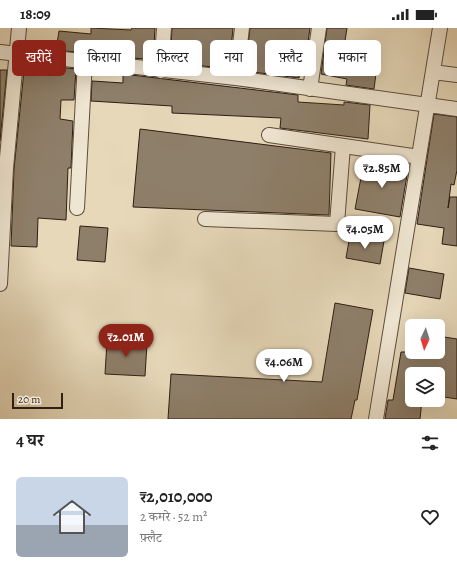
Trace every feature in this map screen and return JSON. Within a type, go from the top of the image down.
[{"type":"street","points":[[17,40],[19,28]]},
{"type":"street","points":[[163,40],[164,28]]},
{"type":"street","points":[[236,78],[242,28]]},
{"type":"street","points":[[310,89],[319,28]]},
{"type":"street","points":[[376,419],[440,28]]},
{"type":"street","points":[[0,52],[12,54]]},
{"type":"street","points":[[433,72],[457,75]]},
{"type":"street","points":[[202,75],[236,78],[457,109]]},
{"type":"street","points":[[0,284],[6,168],[13,76]]},
{"type":"street","points":[[77,208],[84,76]]},
{"type":"street","points":[[269,135],[419,157]]},
{"type":"street","points":[[205,219],[337,224],[343,146]]},
{"type":"building","points":[[91,28],[131,30],[132,28],[155,28],[154,40],[143,40],[143,59],[135,58],[135,40],[74,40],[74,52],[66,51],[66,40],[58,40],[59,31],[91,34]]},
{"type":"building","points":[[172,28],[233,28],[232,40],[210,40],[210,67],[202,66],[202,40],[171,40]]},
{"type":"building","points":[[250,28],[310,28],[308,40],[265,40],[265,74],[257,73],[257,40],[249,40]]},
{"type":"building","points":[[327,28],[347,28],[345,40],[325,40]]},
{"type":"building","points":[[324,51],[324,75],[321,74]]},
{"type":"building","points":[[66,68],[74,69],[74,76],[76,76],[74,100],[61,100],[60,119],[73,121],[71,168],[68,168],[66,220],[38,218],[37,247],[11,246],[14,169],[23,76],[66,76]]},
{"type":"building","points":[[0,70],[7,70],[0,141]]},
{"type":"building","points":[[135,75],[298,95],[298,102],[344,105],[344,102],[370,105],[368,139],[280,128],[281,118],[172,113],[172,106],[91,101],[92,81],[123,83],[123,76]]},
{"type":"building","points":[[284,76],[299,76],[299,78]]},
{"type":"building","points":[[331,76],[376,76],[374,89],[346,85],[347,79]]},
{"type":"building","points":[[434,114],[457,117],[457,170],[454,185],[451,184],[448,208],[450,197],[457,197],[457,246],[442,244],[444,228],[417,224]]},
{"type":"building","points":[[140,129],[331,153],[329,215],[133,207]]},
{"type":"building","points":[[364,162],[408,169],[400,217],[355,209]]},
{"type":"building","points":[[80,226],[108,228],[105,262],[77,260]]},
{"type":"building","points":[[350,235],[384,241],[380,264],[346,258]]},
{"type":"building","points":[[409,268],[444,274],[440,299],[405,293]]},
{"type":"building","points":[[335,303],[373,310],[357,400],[355,400],[351,419],[168,419],[171,374],[322,382]]},
{"type":"building","points":[[445,337],[457,339],[457,399],[445,397],[445,367],[405,367],[405,407],[421,407],[420,419],[385,419],[388,400],[393,400],[401,352],[405,352],[405,359],[445,359]]},
{"type":"building","points":[[107,341],[147,343],[145,376],[105,374]]}]
